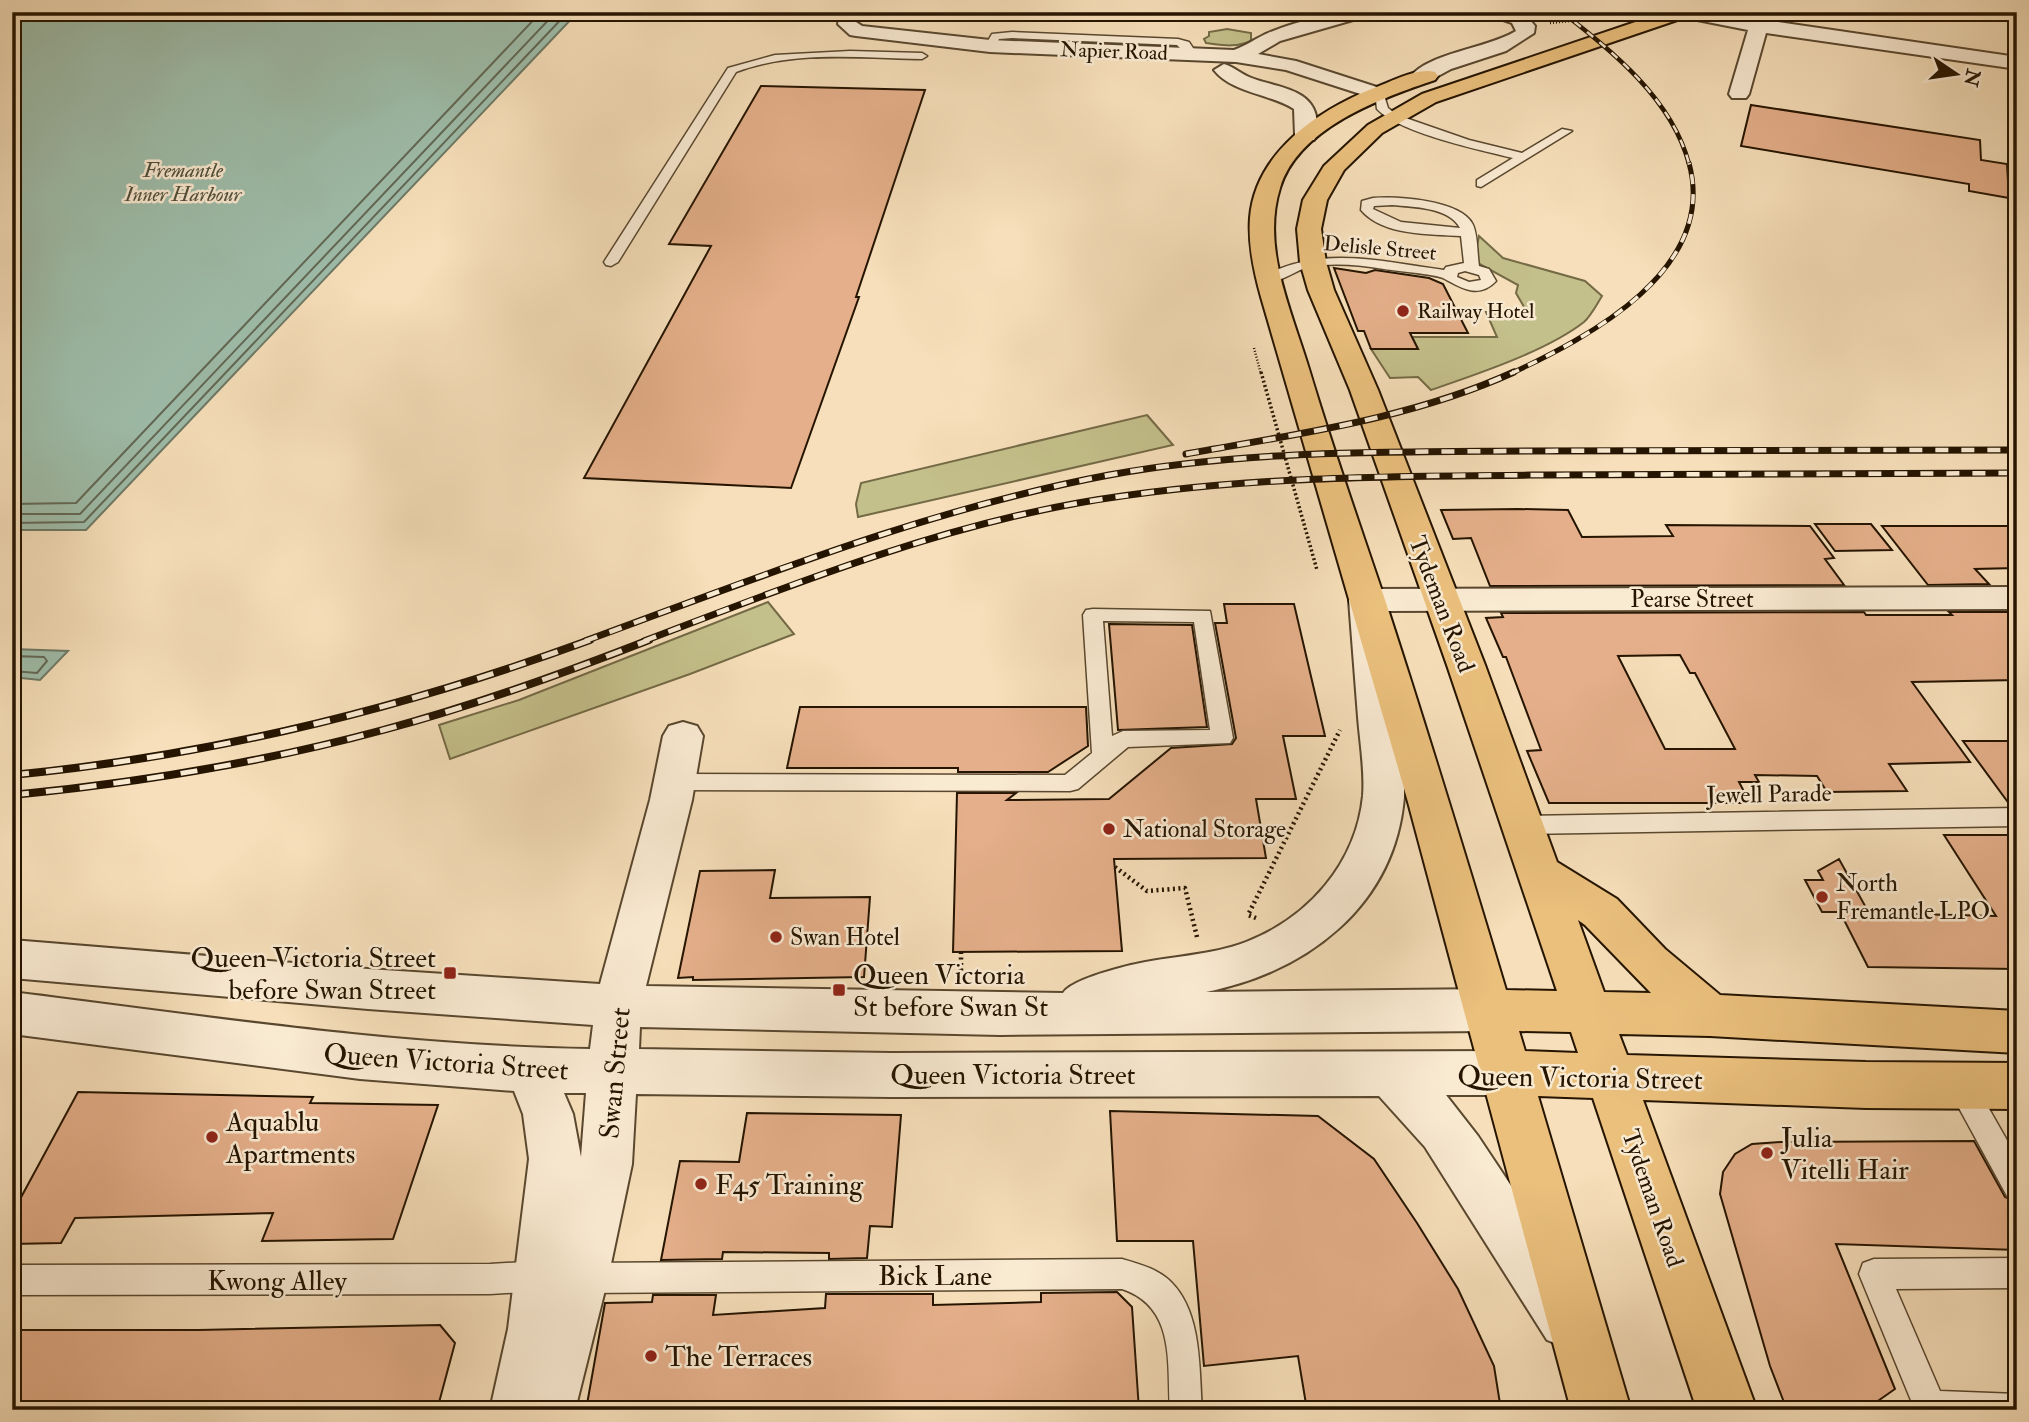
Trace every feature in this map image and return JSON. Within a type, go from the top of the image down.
[{"type":"main road","points":[[1601,1410],[1509,1073],[1367,600],[1307,413],[1269,279],[1263,226],[1266,196],[1282,163],[1306,135],[1354,104],[1419,79],[1630,12]]},
{"type":"main road","name":"Tydeman Road","points":[[1683,12],[1479,82],[1409,113],[1349,149],[1322,185],[1315,200],[1309,229],[1313,262],[1321,290],[1364,390],[1522,825],[1727,1410]]},
{"type":"main road","points":[[1450,116],[1479,82]]},
{"type":"main road","points":[[1322,185],[1322,156],[1365,113],[1354,104]]},
{"type":"main road","points":[[1539,873],[1601,912],[1649,962],[1710,1015]]},
{"type":"main road","points":[[1490,1010],[1710,1015],[2017,1032]]},
{"type":"main road","name":"Queen Victoria Street","points":[[1509,1073],[2017,1086]]},
{"type":"street","points":[[1230,63],[1273,37],[1361,12]]},
{"type":"street","points":[[1419,79],[1439,65],[1508,43],[1525,33],[1526,26],[1522,22],[1498,12]]},
{"type":"street","points":[[1683,12],[1758,27],[2017,63]]},
{"type":"street","name":"Napier Road","points":[[848,18],[856,31],[988,51],[1163,63],[1289,65],[1379,94]]},
{"type":"street","points":[[1739,94],[1758,27]]},
{"type":"street","points":[[1289,65],[1281,52],[1304,28]]},
{"type":"street","points":[[922,56],[988,51]]},
{"type":"street","name":"Napier Road","points":[[988,51],[1192,54],[1230,63],[1354,104]]},
{"type":"street","name":"Napier Road","points":[[1230,63],[1241,81],[1286,95],[1302,106],[1306,111],[1306,135]]},
{"type":"street","name":"Pearse Street","points":[[1367,600],[2017,598]]},
{"type":"street","points":[[1065,1012],[1099,993],[1128,985],[1195,975],[1268,955],[1317,923],[1343,900],[1365,863],[1376,836],[1384,799],[1367,600]]},
{"type":"street","name":"Swan Street","points":[[520,1410],[536,1329],[561,1277],[606,1164],[618,1006],[683,736]]},
{"type":"street","points":[[12,959],[368,989],[618,1006],[1000,1014],[1490,1010]]},
{"type":"street","name":"Queen Victoria Street","points":[[12,1013],[360,1057],[530,1070],[1509,1073]]},
{"type":"street","name":"Swan Street","points":[[530,1070],[548,1114],[555,1159],[561,1277],[545,1410]]},
{"type":"street","points":[[1391,1074],[1442,1128],[1496,1210],[1535,1279],[1581,1339]]},
{"type":"lane","points":[[611,262],[732,70],[751,61],[779,56],[922,56]]},
{"type":"lane","points":[[1379,94],[1383,109],[1409,113]]},
{"type":"lane","points":[[1379,94],[1465,143],[1523,157]]},
{"type":"lane","points":[[1472,131],[1484,135],[1500,150]]},
{"type":"lane","points":[[1481,183],[1566,131]]},
{"type":"lane","points":[[1467,233],[1387,223],[1374,218],[1367,210],[1367,204],[1379,200],[1440,209],[1456,216],[1466,224],[1472,268]]},
{"type":"lane","name":"Delisle Street","points":[[1269,279],[1294,265],[1313,262],[1362,264],[1448,275],[1458,284],[1470,286],[1482,286],[1489,281],[1484,272],[1472,268],[1454,269],[1448,275]]},
{"type":"lane","points":[[674,782],[1070,783],[1102,757],[1123,739],[1222,738],[1203,616],[1093,615],[1102,757]]},
{"type":"lane","name":"Jewell Parade","points":[[1522,825],[2017,817]]},
{"type":"lane","points":[[1961,1086],[2017,1186]]},
{"type":"lane","points":[[2017,1273],[1874,1274],[1930,1407],[2017,1410]]},
{"type":"lane","name":"Bick Lane","points":[[561,1277],[1122,1274],[1138,1277],[1155,1287],[1171,1304],[1177,1319],[1186,1410]]},
{"type":"lane","name":"Kwong Alley","points":[[12,1280],[561,1277]]},
{"type":"path","points":[[1267,924],[1248,915],[1341,729]]},
{"type":"path","points":[[1115,867],[1147,891],[1185,888],[1200,948]]},
{"type":"path","points":[[961,952],[961,976]]},
{"type":"shaded area","points":[[1227,29],[1251,33],[1251,41],[1234,45],[1206,43],[1204,39],[1209,36],[1209,32]]},
{"type":"shaded area","points":[[1479,236],[1503,258],[1585,281],[1602,296],[1587,319],[1569,333],[1489,370],[1431,390],[1418,377],[1390,378],[1371,349],[1418,349],[1412,337],[1497,337],[1486,312],[1527,312],[1516,293],[1518,285],[1474,261]]},
{"type":"shaded area","points":[[1147,415],[1173,445],[858,517],[856,504],[861,483]]},
{"type":"shaded area","points":[[768,602],[794,634],[450,759],[439,725],[519,700]]},
{"type":"water","name":"Fremantle Inner Harbour","points":[[12,12],[578,12],[86,530],[12,530]]},
{"type":"water","points":[[12,649],[68,651],[40,680],[12,677]]},
{"type":"building","points":[[761,86],[925,90],[856,297],[859,297],[791,488],[584,478],[711,246],[669,244]]},
{"type":"building","points":[[1751,105],[1980,140],[1981,160],[2007,164],[2009,198],[1969,191],[1969,184],[1741,146]]},
{"type":"building","name":"Railway Hotel","points":[[1334,268],[1366,273],[1375,270],[1429,278],[1443,284],[1468,333],[1410,333],[1418,349],[1371,349],[1364,331],[1358,331]]},
{"type":"building","points":[[1441,510],[1568,510],[1582,537],[1673,536],[1666,525],[1810,526],[1834,558],[1825,559],[1844,585],[1490,586],[1471,538],[1453,539]]},
{"type":"building","points":[[1815,524],[1871,524],[1892,550],[1835,551]]},
{"type":"building","points":[[1882,526],[2009,526],[2017,534],[2017,568],[1975,569],[1989,584],[1928,585]]},
{"type":"building","name":"National Storage","points":[[1224,604],[1294,604],[1325,736],[1283,736],[1296,799],[1256,799],[1266,858],[1114,859],[1122,951],[953,952],[957,793],[1016,793],[1007,800],[1109,799],[1171,748],[1232,744],[1236,738],[1215,623],[1227,623]]},
{"type":"building","points":[[1864,612],[1866,615],[1952,615],[1949,612],[2012,612],[2017,617],[2017,680],[1912,682],[1970,762],[1889,764],[1907,791],[1827,792],[1817,776],[1755,775],[1759,782],[1739,782],[1750,803],[1549,803],[1527,751],[1541,750],[1506,657],[1503,657],[1486,618],[1503,617],[1501,613]],"holes":[[[1680,655],[1690,673],[1695,673],[1735,749],[1665,749],[1618,656]]]},
{"type":"building","points":[[1109,624],[1192,625],[1207,727],[1118,730]]},
{"type":"building","points":[[800,707],[1086,707],[1088,746],[1048,772],[958,772],[958,768],[787,768]]},
{"type":"building","points":[[1963,741],[2017,741],[2017,805],[2010,805]]},
{"type":"building","points":[[1944,835],[2017,835],[2017,969],[1868,967],[1840,912],[1822,912],[1805,880],[1823,880],[1818,871],[1839,859],[1869,913],[1996,916]]},
{"type":"building","name":"Swan Hotel","points":[[775,870],[770,898],[870,897],[864,977],[678,978],[700,871]]},
{"type":"building","points":[[78,1092],[313,1097],[310,1103],[438,1105],[393,1239],[262,1241],[273,1213],[75,1218],[61,1243],[12,1244],[12,1214]]},
{"type":"building","points":[[1110,1111],[1318,1116],[1374,1159],[1417,1223],[1458,1289],[1494,1366],[1501,1410],[1307,1410],[1298,1356],[1204,1366],[1193,1241],[1117,1241]]},
{"type":"building","points":[[747,1113],[901,1115],[892,1227],[870,1226],[867,1258],[829,1259],[829,1253],[723,1252],[722,1259],[661,1260],[680,1161],[739,1162]]},
{"type":"building","points":[[1974,1141],[2005,1197],[2017,1202],[2017,1250],[1836,1244],[1895,1389],[1865,1410],[1787,1410],[1770,1366],[1720,1194],[1723,1172],[1735,1154],[1752,1144],[1781,1142]]},
{"type":"building","points":[[1117,1292],[1132,1307],[1139,1410],[586,1410],[605,1303],[652,1302],[653,1295],[716,1295],[713,1315],[825,1308],[826,1294],[933,1294],[933,1305],[1041,1302],[1041,1293]]},
{"type":"building","points":[[440,1325],[455,1343],[437,1410],[12,1410],[12,1330],[198,1330]]},
{"type":"railway","points":[[1562,12],[1601,43],[1655,98],[1681,140],[1689,164]]},
{"type":"railway","points":[[1510,374],[1542,359],[1609,319],[1640,295],[1666,267],[1684,236],[1693,201],[1689,163]]},
{"type":"railway","points":[[1186,454],[1311,432],[1394,413],[1435,402],[1514,372]]},
{"type":"railway","points":[[585,641],[844,547],[975,506],[1042,489],[1161,467],[1264,457],[1369,452],[2017,450]]},
{"type":"railway","points":[[644,641],[912,544],[1022,514],[1136,494],[1195,487],[1370,477],[2017,473]]},
{"type":"railway","points":[[12,775],[160,756],[305,726],[448,688],[590,640]]},
{"type":"railway","points":[[12,795],[199,770],[337,742],[484,700],[649,640]]},
{"type":"place","name":"Railway Hotel","points":[[1403,311]]},
{"type":"place","name":"National Storage","points":[[1109,829]]},
{"type":"place","name":"North Fremantle LPO","points":[[1822,897]]},
{"type":"place","name":"Swan Hotel","points":[[776,937]]},
{"type":"place","name":"Queen Victoria Street before Swan Street","points":[[450,973]]},
{"type":"place","name":"Queen Victoria St before Swan St","points":[[839,990]]},
{"type":"place","name":"Aquablu Apartments","points":[[212,1137]]},
{"type":"place","name":"Julia Vitelli Hair","points":[[1767,1153]]},
{"type":"place","name":"F45 Training","points":[[701,1184]]},
{"type":"place","name":"The Terraces","points":[[651,1356]]}]
